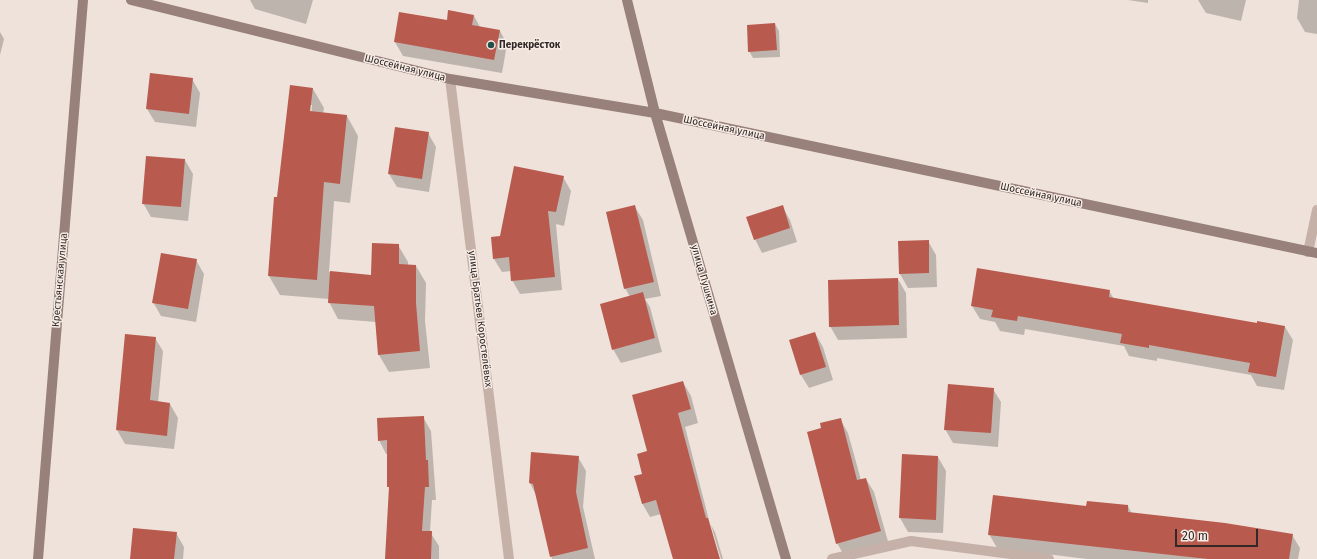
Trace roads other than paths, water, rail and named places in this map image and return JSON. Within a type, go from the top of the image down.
[{"type":"street","name":"Крестьянская улица","points":[[38,559],[83,0]]},
{"type":"street","name":"Шоссейная улица","points":[[131,0],[450,79],[655,113],[1313,252]]},
{"type":"street","name":"улица Пушкина","points":[[627,0],[655,113],[786,559]]},
{"type":"street","name":"улица Братьев Коростелёвых","points":[[450,79],[509,559]]},
{"type":"street","points":[[1313,252],[1317,210]]},
{"type":"street","points":[[832,559],[911,541],[1050,559]]},
{"type":"place","name":"Перекрёсток","points":[[491,45]]}]
